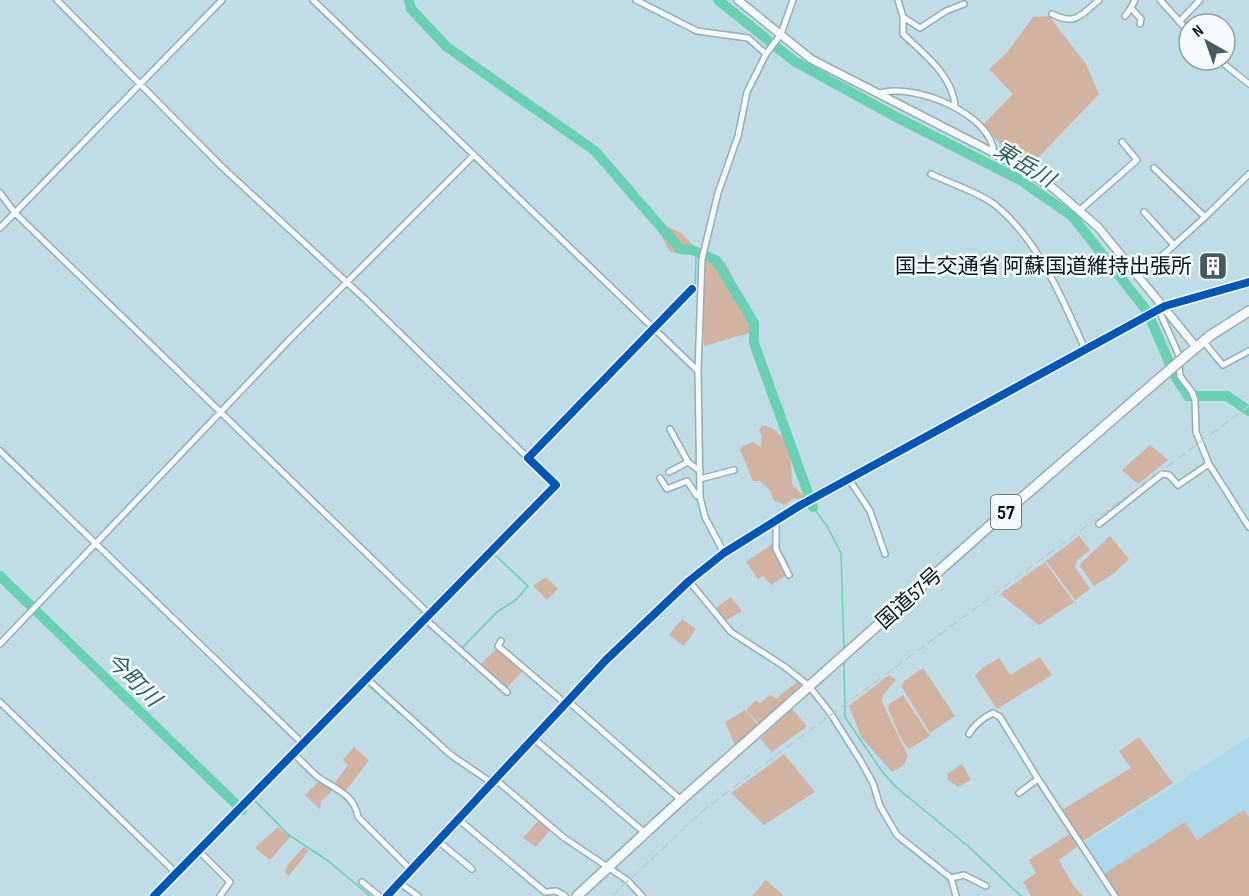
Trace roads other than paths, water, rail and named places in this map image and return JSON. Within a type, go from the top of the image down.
[{"type":"highway","name":"国道57号","points":[[577,896],[831,666],[1186,355],[1249,311]]},
{"type":"street","points":[[57,0],[221,166],[347,282],[556,485],[154,896]]},
{"type":"street","points":[[0,228],[222,0]]},
{"type":"street","points":[[313,0],[698,372]]},
{"type":"street","points":[[636,0],[697,31],[748,38],[766,54]]},
{"type":"street","points":[[738,0],[811,59],[994,153],[1053,188],[1080,210],[1140,276],[1161,308],[1223,366],[1249,351]]},
{"type":"street","points":[[724,554],[705,517],[700,497],[698,372],[702,259],[718,193],[738,136],[747,92],[766,54],[781,34],[794,0]]},
{"type":"street","points":[[898,0],[903,17],[903,34],[931,60],[952,90],[955,106]]},
{"type":"street","points":[[1052,14],[1071,20],[1080,17],[1099,0]]},
{"type":"street","points":[[1125,16],[1135,0]]},
{"type":"street","points":[[1160,0],[1177,20]]},
{"type":"street","points":[[1189,12],[1200,0]]},
{"type":"street","points":[[903,17],[920,28],[946,11],[964,4]]},
{"type":"street","points":[[1131,8],[1141,19],[1140,24]]},
{"type":"street","points":[[1234,72],[1249,84]]},
{"type":"street","points":[[880,93],[891,90],[955,106],[989,137],[994,153]]},
{"type":"street","points":[[1080,210],[1137,160],[1122,142]]},
{"type":"street","points":[[0,644],[347,282],[474,155]]},
{"type":"street","points":[[1154,168],[1204,217]]},
{"type":"street","points":[[931,174],[992,203],[1020,228],[1054,285],[1085,349]]},
{"type":"street","points":[[1140,276],[1249,174]]},
{"type":"street","points":[[0,193],[15,213],[426,616],[507,692]]},
{"type":"street","points":[[1144,212],[1174,245]]},
{"type":"street","points":[[387,896],[606,660],[689,581],[724,554],[776,520],[1161,308],[1249,282]]},
{"type":"street","points":[[528,458],[692,289]]},
{"type":"street","points":[[1161,308],[1161,315],[1178,353],[1180,376],[1195,400],[1196,432],[1209,464],[1249,527]]},
{"type":"street","points":[[670,429],[688,462],[700,471]]},
{"type":"street","points":[[0,450],[302,743]]},
{"type":"street","points":[[669,472],[688,462]]},
{"type":"street","points":[[1098,524],[1162,474],[1169,475],[1178,485],[1209,464]]},
{"type":"street","points":[[700,478],[734,470]]},
{"type":"street","points":[[660,478],[668,489],[687,481],[700,497]]},
{"type":"street","points":[[849,479],[870,511],[885,554]]},
{"type":"street","points":[[776,520],[776,549],[789,575]]},
{"type":"street","points":[[689,581],[731,632],[785,667],[809,686],[831,714],[860,760],[873,783],[880,806],[897,835],[951,878],[956,896]]},
{"type":"street","points":[[501,641],[498,646],[681,800]]},
{"type":"street","points":[[366,678],[443,748],[493,781],[563,837],[627,880],[642,896]]},
{"type":"street","points":[[0,702],[176,873]]},
{"type":"street","points":[[969,734],[972,728],[990,714],[997,714],[1115,896]]},
{"type":"street","points":[[533,738],[645,833]]},
{"type":"street","points":[[293,753],[318,777],[350,798],[356,806],[358,817],[411,870]]},
{"type":"street","points":[[1018,793],[1038,779]]},
{"type":"street","points":[[458,819],[545,892],[556,891],[565,896]]},
{"type":"street","points":[[438,841],[472,869]]},
{"type":"street","points":[[198,850],[230,882],[220,896]]},
{"type":"street","points":[[951,878],[964,875],[986,886]]},
{"type":"street","points":[[362,882],[379,896]]},
{"type":"street","points":[[400,883],[418,896]]},
{"type":"waterway","points":[[409,0],[411,9],[447,47],[595,151],[680,249],[692,250],[716,260],[754,323],[754,343],[813,507]]},
{"type":"waterway","name":"東岳川","points":[[718,0],[794,61],[898,118],[1020,180],[1072,216],[1147,311],[1175,376],[1188,396],[1227,396],[1249,411]]},
{"type":"waterway","points":[[689,296],[695,290],[696,257]]},
{"type":"waterway","points":[[462,648],[497,612],[517,599],[528,586],[493,553],[559,486],[535,460],[536,454]]},
{"type":"waterway","points":[[813,507],[827,526],[841,553],[844,651]]},
{"type":"waterway","name":"今町川","points":[[0,576],[242,810]]},
{"type":"waterway","points":[[844,662],[845,717],[881,770],[896,787],[969,847],[1021,896]]},
{"type":"waterway","points":[[202,852],[366,683],[399,713]]},
{"type":"waterway","points":[[254,800],[289,835],[327,860],[370,896]]},
{"type":"waterway","points":[[160,896],[199,855]]},
{"type":"railway","points":[[612,896],[704,810],[1249,406]]},
{"type":"place","name":"国土交通省 阿蘇国道維持出張所","points":[[1213,266]]}]
